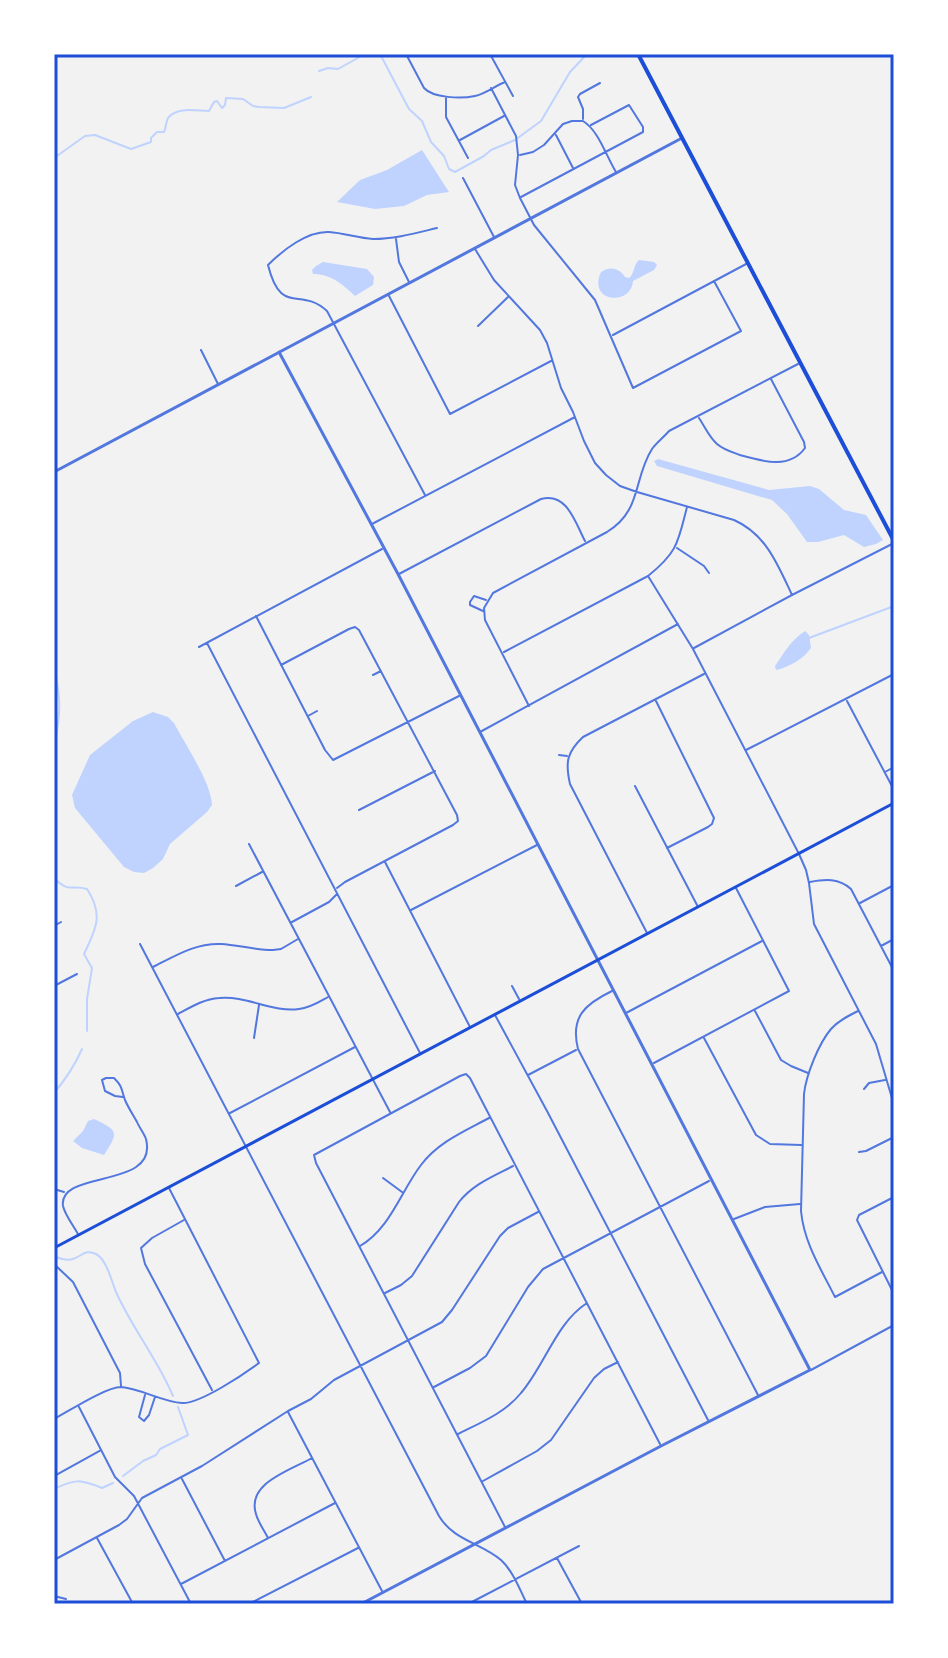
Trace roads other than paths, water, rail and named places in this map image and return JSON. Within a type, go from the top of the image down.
[{"type":"main road","points":[[638,54],[894,542]]},
{"type":"main road","points":[[54,1248],[894,803]]},
{"type":"street","points":[[406,54],[427,92],[435,95],[476,96],[505,82]]},
{"type":"street","points":[[490,54],[513,96]]},
{"type":"street","points":[[582,121],[584,114],[578,97],[600,83]]},
{"type":"street","points":[[491,88],[516,136],[515,185],[520,198],[542,235],[598,306],[633,388],[741,331],[714,281]]},
{"type":"street","points":[[446,96],[446,117],[468,158]]},
{"type":"street","points":[[520,198],[643,132],[629,105],[591,125]]},
{"type":"street","points":[[459,140],[505,115]]},
{"type":"street","points":[[518,155],[533,152],[556,134],[563,124],[582,121],[591,125],[616,174]]},
{"type":"street","points":[[556,134],[574,169]]},
{"type":"street","points":[[54,472],[682,138]]},
{"type":"street","points":[[463,178],[495,238]]},
{"type":"street","points":[[425,495],[327,311],[318,303],[281,293],[275,286],[268,265],[285,249],[322,232],[373,239],[437,228]]},
{"type":"street","points":[[395,237],[399,262],[410,283]]},
{"type":"street","points":[[475,248],[494,280],[540,330],[561,388],[595,463],[620,486],[745,526],[758,535],[772,554],[792,595]]},
{"type":"street","points":[[611,335],[748,263]]},
{"type":"street","points":[[388,294],[450,414],[552,360]]},
{"type":"street","points":[[478,326],[509,297]]},
{"type":"street","points":[[201,350],[219,385]]},
{"type":"street","points":[[279,352],[398,574],[810,1370]]},
{"type":"street","points":[[529,706],[485,620],[483,611],[493,593],[611,529],[622,520],[632,506],[653,448],[669,431],[800,363]]},
{"type":"street","points":[[699,416],[712,439],[725,450],[771,463],[789,460],[802,452],[805,446],[770,378]]},
{"type":"street","points":[[371,525],[575,417]]},
{"type":"street","points":[[398,574],[548,497],[557,498],[566,505],[586,542]]},
{"type":"street","points":[[503,652],[648,576],[676,548],[687,507]]},
{"type":"street","points":[[693,649],[894,542]]},
{"type":"street","points":[[676,548],[704,566],[709,573]]},
{"type":"street","points":[[199,647],[384,549]]},
{"type":"street","points":[[648,576],[693,649],[799,854],[809,883],[816,930],[881,1056],[894,1105]]},
{"type":"street","points":[[483,611],[470,605],[470,602],[474,596],[487,601]]},
{"type":"street","points":[[256,616],[326,753],[333,760],[459,696]]},
{"type":"street","points":[[479,732],[678,624]]},
{"type":"street","points":[[281,665],[355,627],[359,630],[456,811],[458,821],[345,882],[329,902],[290,923]]},
{"type":"street","points":[[207,643],[420,1054]]},
{"type":"street","points":[[373,675],[382,671]]},
{"type":"street","points":[[647,933],[570,784],[568,757],[573,746],[583,737],[705,673]]},
{"type":"street","points":[[745,750],[894,674]]},
{"type":"street","points":[[655,700],[714,818],[708,827],[667,848]]},
{"type":"street","points":[[846,700],[894,790]]},
{"type":"street","points":[[308,716],[317,711]]},
{"type":"street","points":[[559,755],[568,757]]},
{"type":"street","points":[[885,772],[894,767]]},
{"type":"street","points":[[359,810],[435,771]]},
{"type":"street","points":[[635,786],[698,907]]},
{"type":"street","points":[[249,844],[390,1112]]},
{"type":"street","points":[[410,911],[537,845]]},
{"type":"street","points":[[385,861],[470,1027]]},
{"type":"street","points":[[236,886],[263,872]]},
{"type":"street","points":[[809,883],[832,880],[851,889],[894,971]]},
{"type":"street","points":[[859,903],[894,885]]},
{"type":"street","points":[[651,1065],[789,991],[735,887]]},
{"type":"street","points":[[54,926],[61,922]]},
{"type":"street","points":[[152,967],[198,946],[221,944],[273,950],[298,939]]},
{"type":"street","points":[[881,946],[894,939]]},
{"type":"street","points":[[625,1014],[764,940]]},
{"type":"street","points":[[140,944],[442,1522],[457,1535],[501,1560],[527,1604]]},
{"type":"street","points":[[54,986],[77,974]]},
{"type":"street","points":[[512,986],[520,1000]]},
{"type":"street","points":[[613,990],[590,1003],[579,1017],[575,1035],[578,1049],[759,1396]]},
{"type":"street","points":[[177,1015],[215,998],[295,1010],[328,997]]},
{"type":"street","points":[[254,1038],[259,1004]]},
{"type":"street","points":[[754,1010],[781,1060],[809,1073]]},
{"type":"street","points":[[859,1011],[831,1029],[809,1073],[805,1088],[800,1204],[803,1229],[811,1251],[835,1297],[882,1272]]},
{"type":"street","points":[[495,1014],[709,1421]]},
{"type":"street","points":[[703,1037],[756,1135],[770,1144],[802,1145]]},
{"type":"street","points":[[228,1113],[356,1046]]},
{"type":"street","points":[[527,1075],[578,1049]]},
{"type":"street","points":[[506,1528],[316,1163],[314,1155],[390,1112],[460,1076],[466,1074],[470,1078],[661,1446]]},
{"type":"street","points":[[79,1235],[63,1207],[66,1193],[87,1182],[130,1172],[139,1165],[146,1151],[146,1139],[123,1097],[122,1086],[114,1078],[102,1080],[105,1091],[123,1097]]},
{"type":"street","points":[[864,1089],[869,1083],[886,1080]]},
{"type":"street","points":[[359,1247],[378,1233],[430,1154],[491,1117]]},
{"type":"street","points":[[859,1152],[894,1137]]},
{"type":"street","points":[[384,1294],[412,1276],[467,1193],[515,1165]]},
{"type":"street","points":[[383,1178],[403,1193]]},
{"type":"street","points":[[433,1388],[486,1356],[536,1275],[547,1266],[711,1180]]},
{"type":"street","points":[[54,1419],[107,1391],[121,1387],[182,1403],[193,1401],[240,1377],[259,1363],[169,1187]]},
{"type":"street","points":[[54,1189],[66,1193]]},
{"type":"street","points":[[894,1197],[857,1218],[857,1224],[894,1294]]},
{"type":"street","points":[[733,1220],[765,1207],[800,1204]]},
{"type":"street","points":[[54,1560],[127,1519],[142,1498],[181,1478],[311,1399],[334,1380],[436,1326],[447,1318],[505,1230],[540,1211]]},
{"type":"street","points":[[185,1220],[152,1238],[141,1248],[145,1264],[212,1391]]},
{"type":"street","points":[[54,1264],[73,1282],[120,1373],[121,1387]]},
{"type":"street","points":[[457,1435],[501,1412],[519,1396],[571,1315],[587,1303]]},
{"type":"street","points":[[361,1604],[894,1325]]},
{"type":"street","points":[[482,1482],[546,1445],[561,1429],[594,1378],[618,1362]]},
{"type":"street","points":[[145,1394],[139,1417],[144,1421],[155,1396]]},
{"type":"street","points":[[78,1406],[115,1477],[131,1492],[138,1504],[191,1604]]},
{"type":"street","points":[[288,1411],[383,1593]]},
{"type":"street","points":[[54,1476],[101,1450]]},
{"type":"street","points":[[268,1539],[256,1513],[254,1503],[258,1490],[265,1483],[312,1458]]},
{"type":"street","points":[[181,1478],[225,1561]]},
{"type":"street","points":[[180,1584],[336,1503]]},
{"type":"street","points":[[97,1537],[133,1604]]},
{"type":"street","points":[[468,1604],[579,1546]]},
{"type":"street","points":[[249,1604],[359,1547]]},
{"type":"street","points":[[557,1557],[582,1604]]},
{"type":"street","points":[[54,1596],[66,1599]]},
{"type":"water","points":[[422,150],[449,192],[427,195],[404,206],[375,209],[337,202],[360,180],[387,170]]},
{"type":"water","points":[[639,260],[657,265],[654,270],[633,281],[625,295],[611,298],[604,295],[598,282],[601,272],[614,269],[629,278]]},
{"type":"water","points":[[323,262],[367,269],[374,277],[373,285],[355,296],[331,278],[313,274],[312,270]]},
{"type":"water","points":[[658,459],[769,490],[810,486],[819,489],[844,510],[866,515],[883,540],[864,547],[844,535],[807,542],[787,514],[772,500],[657,466],[654,461]]},
{"type":"water","points":[[805,631],[809,635],[811,648],[796,662],[776,670],[775,666],[788,647]]},
{"type":"water","points":[[153,712],[168,717],[174,723],[202,774],[212,805],[170,844],[163,859],[144,873],[124,867],[75,808],[72,795],[90,755],[133,721]]},
{"type":"water","points":[[94,1119],[114,1132],[104,1155],[82,1148],[73,1141],[88,1121]]},
{"type":"waterway","points":[[319,71],[338,69],[365,54]]},
{"type":"waterway","points":[[380,54],[409,109],[422,121],[431,142],[444,156],[449,169],[455,172],[491,150],[515,140],[541,121],[570,72],[587,54]]},
{"type":"waterway","points":[[54,158],[85,136],[95,135],[131,149],[151,142],[157,132],[164,132],[172,114],[187,110],[209,111],[217,101],[222,108],[226,98],[243,99],[253,106],[284,108],[311,97]]},
{"type":"waterway","points":[[809,638],[894,606]]},
{"type":"waterway","points":[[54,663],[59,704],[54,746]]},
{"type":"waterway","points":[[54,878],[67,887],[87,889],[97,914],[95,929],[84,954],[92,968],[87,999],[87,1031]]},
{"type":"waterway","points":[[54,1093],[82,1049]]},
{"type":"waterway","points":[[56,1257],[70,1260],[86,1252],[100,1257],[122,1305],[173,1396]]},
{"type":"waterway","points":[[123,1476],[156,1455],[160,1449],[188,1435],[178,1407]]},
{"type":"waterway","points":[[54,1489],[78,1481],[102,1488],[113,1483]]}]
